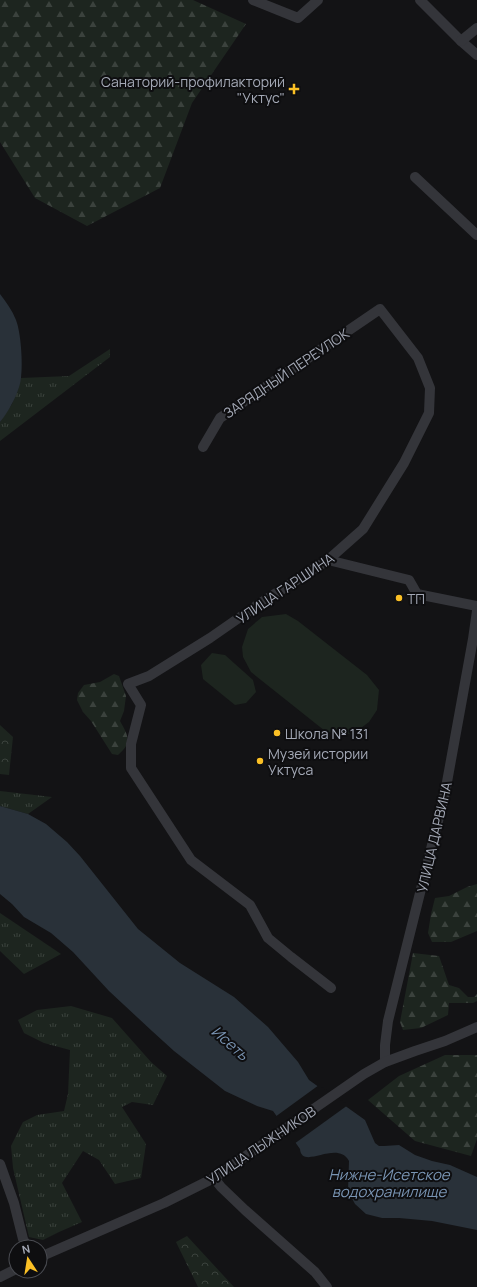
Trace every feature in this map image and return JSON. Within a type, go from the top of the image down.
[{"type":"street","points":[[253,0],[298,18],[318,0]]},
{"type":"street","points":[[420,0],[477,55]]},
{"type":"street","points":[[461,41],[477,28]]},
{"type":"street","points":[[415,177],[477,235]]},
{"type":"street","name":"ЗАРЯДНЫЙ ПЕРЕУЛОК","points":[[203,447],[220,418],[380,309],[418,358],[430,388]]},
{"type":"street","name":"УЛИЦА ГАРШИНА","points":[[331,988],[291,958],[268,938],[250,905],[191,860],[131,768],[131,744],[141,705],[128,684],[149,676],[210,638],[256,606],[328,560],[363,529],[404,463],[429,413],[430,388]]},
{"type":"street","points":[[328,560],[409,580],[417,594],[477,606]]},
{"type":"street","name":"УЛИЦА ДАРВИНА","points":[[385,1062],[385,1045],[388,1021],[445,793],[477,611]]},
{"type":"street","name":"УЛИЦА ЛЫЖНИКОВ","points":[[48,1254],[164,1203],[214,1178],[274,1138],[364,1074],[385,1062],[445,1041],[477,1027]]},
{"type":"street","points":[[0,1164],[14,1203],[23,1239]]},
{"type":"street","points":[[214,1178],[244,1210],[315,1272],[327,1287]]},
{"type":"green space","points":[[0,0],[193,0],[246,24],[192,103],[160,188],[87,226],[35,198],[0,142]]},
{"type":"green space","points":[[110,349],[110,357],[0,441],[0,422],[12,404],[21,378],[69,376]]},
{"type":"green space","points":[[286,614],[298,621],[367,675],[379,690],[377,710],[369,722],[357,731],[342,736],[325,731],[251,672],[243,657],[242,647],[248,629],[262,617]]},
{"type":"green space","points":[[212,653],[225,655],[253,680],[256,692],[246,703],[235,705],[203,679],[201,665]]},
{"type":"green space","points":[[114,674],[119,676],[126,696],[124,711],[120,721],[128,740],[125,747],[118,755],[112,754],[91,721],[83,712],[77,700],[78,693],[84,685],[100,682]]},
{"type":"green space","points":[[0,725],[13,737],[9,775],[0,774]]},
{"type":"green space","points":[[0,791],[52,797],[28,814],[0,806]]},
{"type":"green space","points":[[477,884],[477,931],[451,942],[432,942],[428,933],[435,898],[449,896]]},
{"type":"green space","points":[[0,913],[61,954],[24,974],[0,951]]},
{"type":"green space","points":[[413,953],[439,956],[449,985],[459,988],[468,997],[474,997],[477,994],[477,1001],[473,1003],[449,1003],[448,1015],[421,1028],[403,1030],[400,1022]]},
{"type":"green space","points":[[71,1006],[112,1018],[151,1062],[167,1076],[153,1105],[132,1102],[122,1107],[146,1144],[141,1178],[115,1184],[99,1160],[83,1151],[62,1183],[82,1222],[45,1239],[29,1237],[13,1168],[11,1146],[23,1122],[37,1115],[64,1111],[68,1094],[70,1050],[44,1043],[24,1033],[18,1020],[37,1010]]},
{"type":"green space","points":[[445,1055],[477,1055],[477,1139],[471,1156],[415,1141],[368,1100],[399,1076]]},
{"type":"green space","points":[[187,1236],[234,1287],[198,1287],[176,1242]]},
{"type":"water","points":[[0,294],[11,309],[18,326],[22,372],[14,401],[0,422]]},
{"type":"water","points":[[0,806],[28,814],[46,824],[67,842],[80,856],[138,929],[180,963],[234,997],[268,1027],[298,1062],[309,1080],[365,1120],[375,1143],[379,1146],[399,1145],[415,1155],[450,1165],[477,1177],[477,1230],[432,1221],[382,1218],[366,1214],[355,1204],[348,1191],[349,1161],[344,1155],[329,1153],[307,1157],[302,1155],[300,1149],[273,1111],[257,1106],[225,1091],[174,1051],[109,991],[73,952],[51,933],[24,917],[0,894]]},
{"type":"pier","points":[[319,1085],[348,1105],[294,1144],[275,1117]]},
{"type":"place","name":"Санаторий-профилакторий \"Уктус\"","points":[[294,89]]},
{"type":"place","name":"ТП","points":[[399,598]]},
{"type":"place","name":"Школа № 131","points":[[277,733]]},
{"type":"place","name":"Музей истории Уктуса","points":[[260,761]]},
{"type":"water label","name":"Исеть","points":[[230,1043]]},
{"type":"water label","name":"Нижне-Исетское водохранилище","points":[[389,1182]]}]
